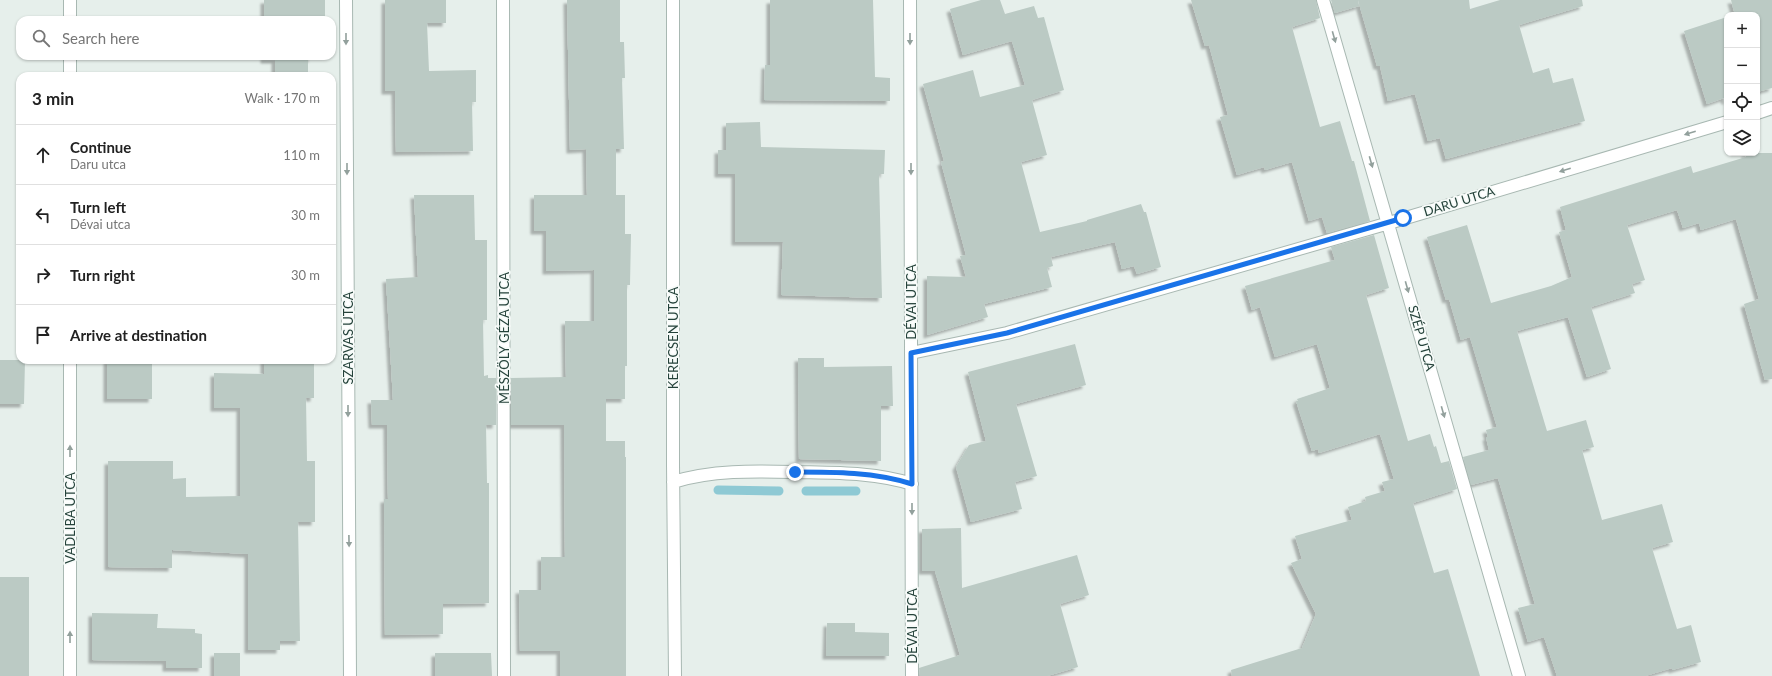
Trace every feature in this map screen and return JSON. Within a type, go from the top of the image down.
[{"type":"street","points":[[70,0],[70,16]]},
{"type":"street","name":"SZARVAS UTCA","points":[[346,0],[350,676]]},
{"type":"street","name":"MÉSZÖLY GÉZA UTCA","points":[[503,0],[504,676]]},
{"type":"street","name":"KERECSEN UTCA","points":[[673,0],[673,482],[675,676]]},
{"type":"street","name":"DÉVAI UTCA","points":[[910,0],[912,676]]},
{"type":"street","name":"SZÉP UTCA","points":[[1323,0],[1389,223],[1519,676]]},
{"type":"street","points":[[70,60],[70,72]]},
{"type":"street","points":[[1760,112],[1772,108]]},
{"type":"street","name":"DARU UTCA","points":[[911,353],[1007,333],[1389,223],[1724,123]]},
{"type":"street","name":"VADLIBA UTCA","points":[[70,364],[70,676]]},
{"type":"street","points":[[673,482],[700,475],[761,471],[866,475],[886,477],[912,484]]},
{"type":"building","points":[[264,0],[325,0],[325,16],[264,16]]},
{"type":"building","points":[[385,0],[446,0],[446,23],[427,23],[429,71],[476,70],[476,102],[472,102],[473,151],[396,152],[395,91],[385,91]]},
{"type":"building","points":[[567,0],[620,0],[620,42],[624,42],[625,78],[622,78],[624,149],[616,149],[616,195],[625,195],[625,234],[631,234],[630,285],[627,285],[627,366],[625,366],[625,399],[606,399],[606,441],[625,441],[626,676],[560,676],[560,651],[520,651],[519,590],[541,590],[541,557],[565,557],[564,425],[511,425],[511,378],[566,377],[565,321],[594,321],[594,270],[546,271],[546,231],[534,231],[534,195],[587,195],[586,149],[570,150]]},
{"type":"building","points":[[770,0],[873,0],[875,77],[890,78],[890,101],[764,100],[765,65],[770,65]]},
{"type":"building","points":[[981,0],[1000,0],[1005,14],[1034,6],[1038,18],[1044,17],[1064,90],[1032,100],[1047,155],[1021,162],[1040,232],[1087,221],[1141,204],[1144,212],[1146,212],[1161,267],[1137,274],[1134,266],[1122,269],[1115,242],[1051,257],[1053,266],[1047,268],[1052,287],[984,304],[988,317],[927,335],[927,276],[966,277],[960,256],[966,255],[941,162],[944,161],[923,84],[973,70],[980,97],[1025,85],[1012,41],[963,55],[950,9]]},
{"type":"building","points":[[1191,0],[1316,0],[1320,18],[1292,27],[1320,127],[1340,121],[1352,161],[1354,161],[1370,221],[1327,233],[1322,217],[1309,221],[1292,162],[1265,170],[1264,167],[1237,175],[1220,117],[1228,115],[1209,45],[1205,46]]},
{"type":"building","points":[[1331,0],[1358,0],[1359,6],[1335,13]]},
{"type":"building","points":[[1358,0],[1469,0],[1470,9],[1500,0],[1582,0],[1583,6],[1519,25],[1533,73],[1549,68],[1553,83],[1573,78],[1585,121],[1446,159],[1440,138],[1428,141],[1415,94],[1388,101],[1380,66],[1377,66]]},
{"type":"building","points":[[1731,0],[1772,0],[1772,88],[1760,91],[1760,12],[1734,12]]},
{"type":"building","points":[[1724,18],[1724,98],[1707,104],[1684,31]]},
{"type":"building","points":[[275,60],[308,60],[308,72],[275,72]]},
{"type":"building","points":[[760,122],[761,147],[885,150],[884,174],[879,174],[882,298],[781,295],[783,242],[735,242],[735,174],[718,174],[718,150],[726,150],[726,123]]},
{"type":"building","points":[[1760,153],[1772,153],[1772,379],[1765,380],[1744,304],[1759,299],[1736,219],[1701,230],[1699,223],[1683,228],[1677,210],[1627,225],[1645,280],[1632,284],[1635,293],[1591,307],[1611,369],[1587,377],[1568,317],[1517,331],[1547,431],[1586,420],[1594,447],[1582,450],[1602,520],[1662,504],[1673,542],[1652,548],[1677,629],[1691,625],[1701,662],[1672,670],[1672,668],[1645,676],[1557,676],[1544,637],[1528,642],[1518,608],[1535,604],[1498,478],[1471,485],[1463,457],[1489,450],[1486,430],[1497,427],[1470,337],[1461,340],[1449,299],[1446,300],[1427,237],[1467,225],[1491,303],[1551,286],[1572,277],[1559,232],[1566,230],[1560,207],[1691,166],[1693,173],[1746,157],[1760,156]]},
{"type":"building","points":[[414,195],[474,195],[475,240],[487,240],[487,320],[483,320],[484,376],[488,375],[488,378],[496,378],[496,425],[486,425],[487,483],[489,483],[489,603],[443,604],[443,634],[385,635],[384,499],[388,499],[387,425],[372,425],[371,400],[393,400],[386,279],[418,277]]},
{"type":"building","points":[[1374,235],[1389,288],[1366,295],[1408,441],[1430,434],[1434,447],[1436,446],[1441,463],[1449,461],[1457,489],[1413,503],[1434,573],[1448,569],[1480,676],[1232,676],[1231,670],[1302,648],[1316,614],[1291,563],[1302,559],[1295,536],[1352,520],[1348,507],[1366,501],[1365,497],[1385,491],[1382,482],[1394,479],[1380,434],[1319,453],[1318,449],[1312,451],[1296,401],[1298,401],[1297,399],[1330,388],[1317,344],[1275,357],[1260,307],[1252,310],[1245,286],[1335,260],[1331,247]]},
{"type":"building","points":[[1075,344],[1086,385],[1016,404],[1037,476],[1015,482],[1022,509],[971,522],[956,467],[969,445],[986,441],[968,372]]},
{"type":"building","points":[[798,358],[824,358],[824,367],[892,366],[893,406],[881,406],[881,461],[799,459]]},
{"type":"building","points":[[0,360],[16,360],[16,364],[25,364],[24,404],[0,404]]},
{"type":"building","points":[[107,364],[152,364],[152,399],[107,399]]},
{"type":"building","points":[[264,364],[314,364],[314,398],[306,398],[307,461],[315,461],[315,522],[298,522],[300,641],[280,641],[280,650],[248,650],[248,554],[172,550],[172,568],[108,567],[108,461],[173,461],[173,479],[186,478],[186,497],[240,496],[240,408],[214,408],[214,373],[264,374]]},
{"type":"building","points":[[961,528],[962,588],[1077,555],[1089,595],[1060,604],[1078,667],[1047,676],[920,676],[919,668],[960,655],[935,571],[922,571],[922,529]]},
{"type":"building","points":[[0,577],[29,577],[29,676],[0,676]]},
{"type":"building","points":[[92,613],[158,614],[157,628],[195,629],[195,633],[202,634],[202,668],[166,668],[166,661],[92,660]]},
{"type":"building","points":[[827,623],[855,623],[855,632],[889,633],[889,656],[826,656]]},
{"type":"building","points":[[214,653],[240,653],[240,676],[214,676]]},
{"type":"building","points":[[435,653],[491,653],[492,676],[435,676]]},
{"type":"waterway","points":[[718,490],[779,491]]},
{"type":"waterway","points":[[806,491],[856,491]]},
{"type":"route","points":[[795,472],[860,474],[886,477],[912,484],[911,353],[1007,333],[1403,218]]}]
